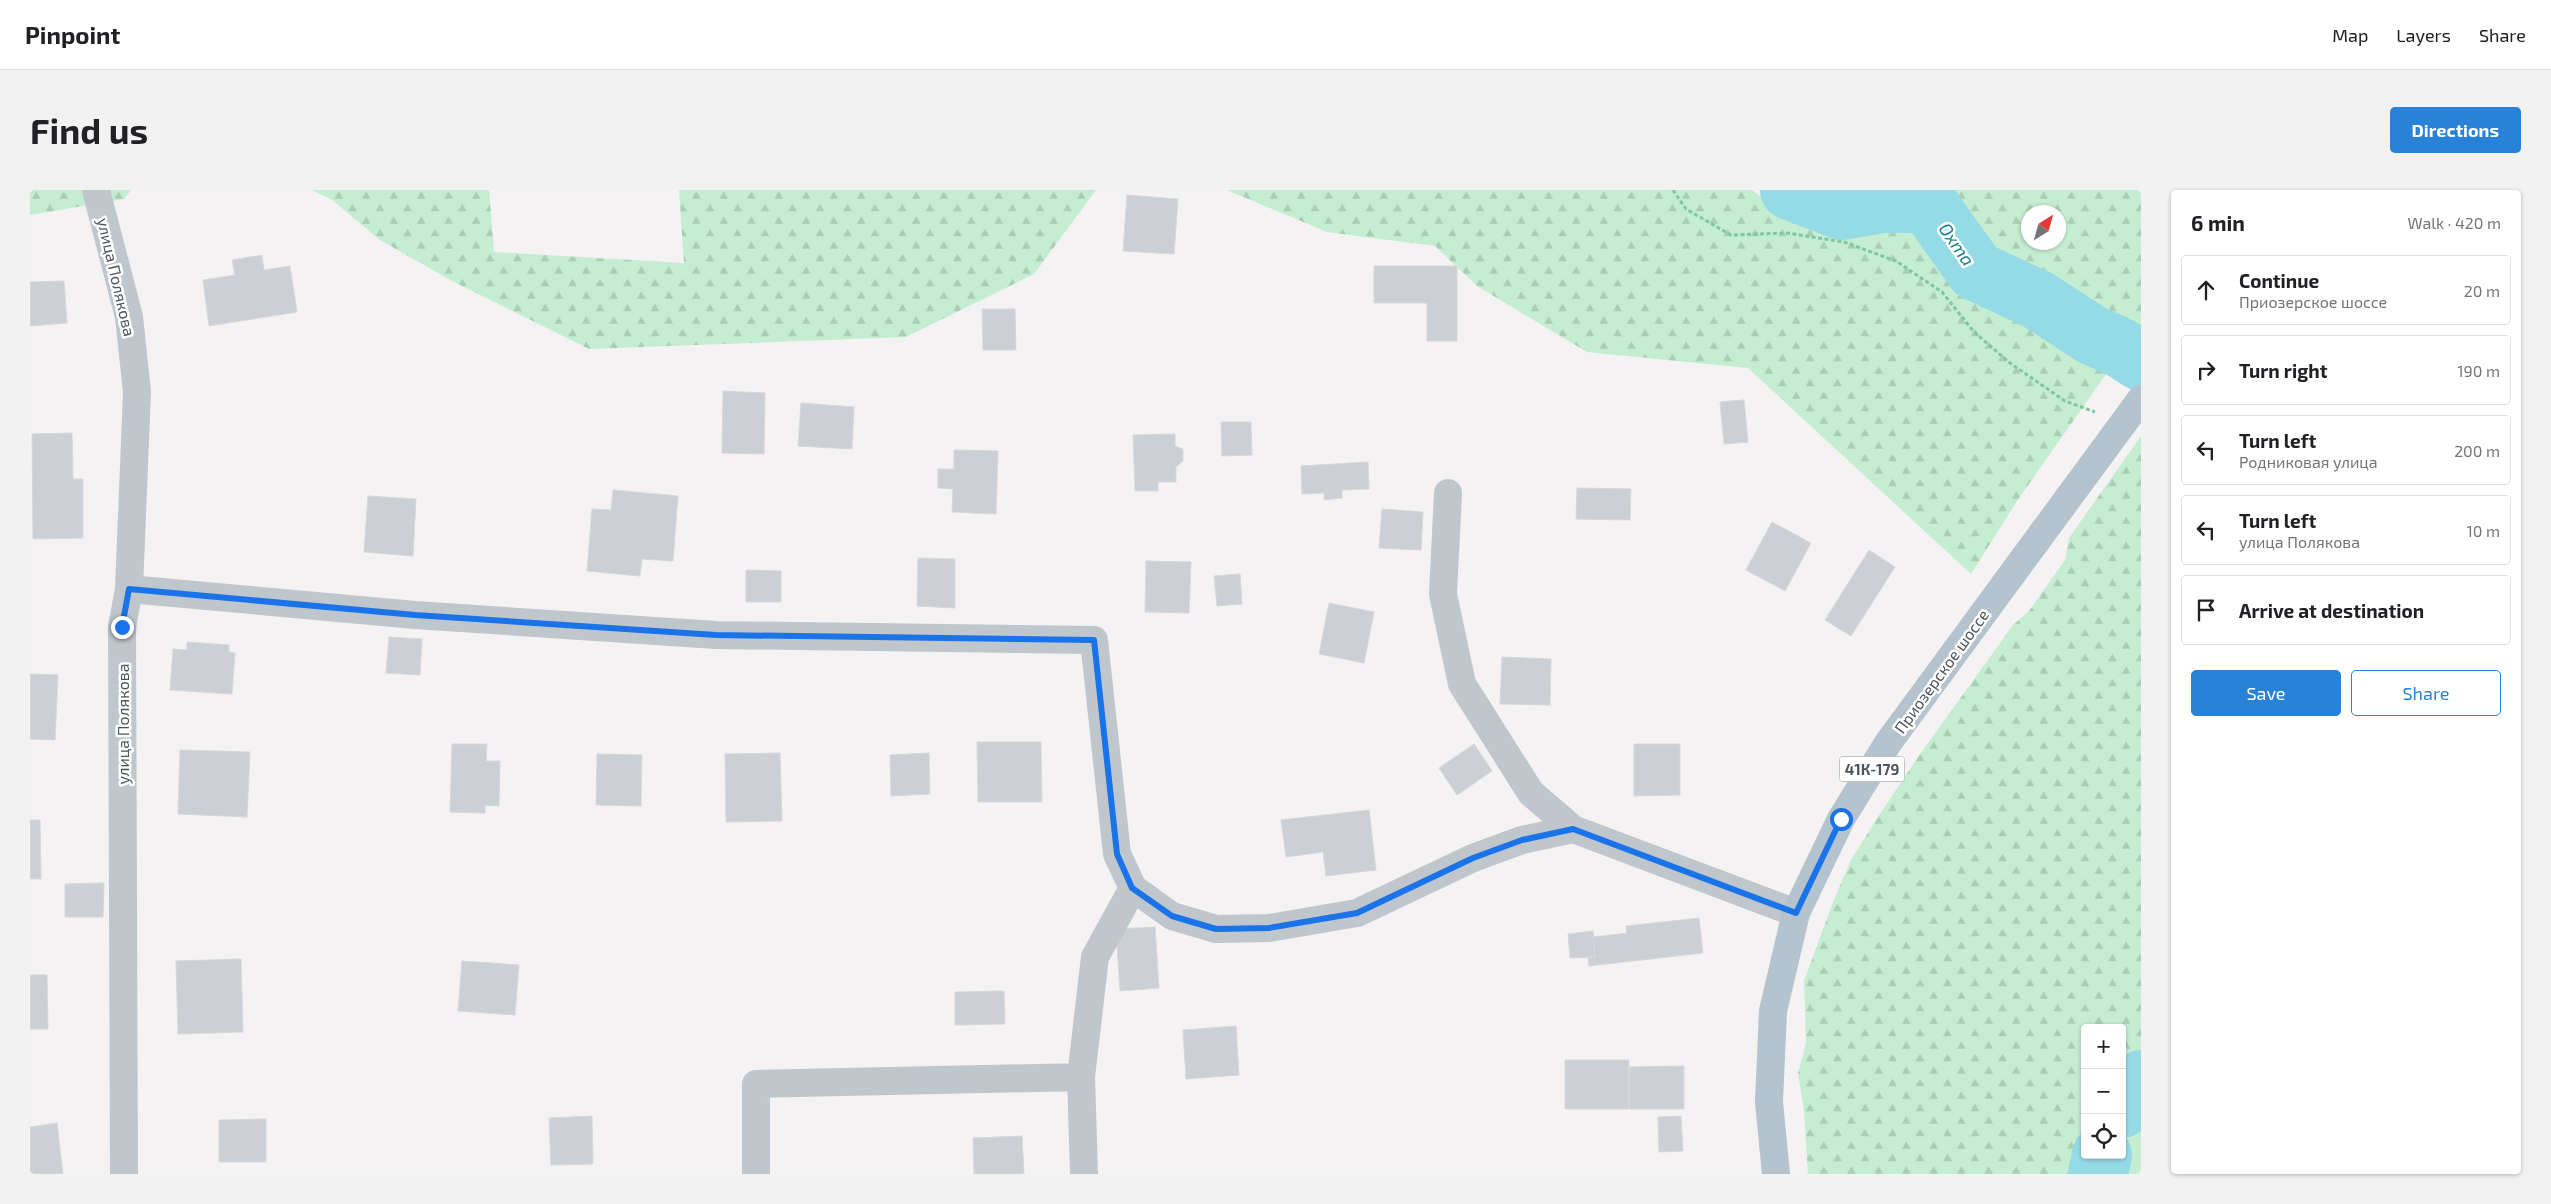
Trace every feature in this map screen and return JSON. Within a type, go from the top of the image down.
[{"type":"main road","name":"Приозерское шоссе","points":[[1776,1174],[1769,1102],[1773,1011],[1796,913],[1841,819],[1888,743],[2141,399]]},
{"type":"street","name":"улица Полякова","points":[[96,190],[129,317],[137,392],[129,589],[122,627],[124,1174]]},
{"type":"street","points":[[1448,493],[1443,594],[1462,684],[1531,793],[1573,829],[1796,913]]},
{"type":"street","points":[[129,589],[415,615],[716,635],[1094,640],[1117,854],[1132,888],[1172,916],[1216,929],[1269,928],[1357,913],[1473,858],[1522,840],[1573,829]]},
{"type":"street","points":[[1084,1174],[1081,1076],[1095,957],[1132,888]]},
{"type":"street","points":[[756,1174],[756,1084],[1081,1076]]},
{"type":"path","points":[[1673,190],[1686,209],[1731,235],[1787,233],[1844,242],[1896,261],[1942,292],[1974,332],[2010,363],[2065,401],[2123,424]]},
{"type":"green space","points":[[30,190],[131,190],[124,199],[30,215]]},
{"type":"green space","points":[[311,190],[489,190],[494,252],[684,263],[679,190],[1096,190],[1034,274],[906,337],[589,349],[452,281],[380,240],[331,199]]},
{"type":"green space","points":[[1227,190],[1752,190],[1760,196],[1830,225],[1917,229],[1956,278],[2017,318],[2111,367],[2017,501],[1971,574],[1748,368],[1587,352],[1477,286],[1435,246],[1327,232]]},
{"type":"green space","points":[[1932,190],[2141,190],[2141,327],[2139,330],[1998,260],[1984,251],[1948,195]]},
{"type":"green space","points":[[2141,436],[2141,1067],[2126,1085],[2126,1024],[2081,1024],[2081,1159],[2089,1159],[2088,1174],[1808,1174],[1804,1110],[1798,1073],[1806,1043],[1804,981],[1833,902],[1851,860],[1918,757],[2013,625],[2029,611],[2065,560],[2069,538]]},
{"type":"green space","points":[[2141,1114],[2141,1174],[2115,1174],[2115,1165],[2118,1159],[2126,1159],[2126,1142]]},
{"type":"building","points":[[1127,195],[1178,199],[1174,254],[1123,251]]},
{"type":"building","points":[[262,255],[264,270],[290,266],[297,312],[209,326],[203,280],[235,275],[232,260]]},
{"type":"building","points":[[1374,266],[1457,266],[1457,341],[1427,341],[1427,303],[1374,303]]},
{"type":"building","points":[[64,281],[67,323],[30,326],[30,282]]},
{"type":"building","points":[[982,309],[1015,309],[1016,350],[983,350]]},
{"type":"building","points":[[723,391],[765,393],[764,454],[722,453]]},
{"type":"building","points":[[1744,400],[1748,442],[1724,444],[1720,402]]},
{"type":"building","points":[[801,403],[854,407],[852,449],[798,446]]},
{"type":"building","points":[[1221,422],[1251,422],[1252,455],[1222,456]]},
{"type":"building","points":[[72,433],[73,479],[83,479],[83,538],[33,539],[32,434]]},
{"type":"building","points":[[1175,434],[1175,446],[1183,449],[1183,461],[1176,467],[1176,482],[1158,482],[1158,491],[1135,491],[1133,435]]},
{"type":"building","points":[[954,450],[998,451],[996,514],[952,512],[953,489],[938,488],[938,469],[954,469]]},
{"type":"building","points":[[1368,462],[1369,489],[1342,490],[1342,498],[1324,500],[1324,493],[1302,494],[1301,466]]},
{"type":"building","points":[[1577,488],[1631,489],[1630,520],[1576,519]]},
{"type":"building","points":[[613,490],[678,496],[673,561],[642,559],[640,576],[587,571],[592,509],[611,510]]},
{"type":"building","points":[[368,496],[416,499],[413,556],[364,552]]},
{"type":"building","points":[[1382,509],[1423,512],[1421,550],[1379,548]]},
{"type":"building","points":[[1772,522],[1811,543],[1785,591],[1746,570]]},
{"type":"building","points":[[1869,550],[1895,567],[1851,636],[1825,620]]},
{"type":"building","points":[[918,558],[955,559],[955,608],[917,606]]},
{"type":"building","points":[[1146,561],[1191,562],[1189,613],[1145,612]]},
{"type":"building","points":[[746,570],[781,571],[781,602],[746,602]]},
{"type":"building","points":[[1240,574],[1242,604],[1217,606],[1214,576]]},
{"type":"building","points":[[1329,603],[1374,612],[1364,663],[1319,654]]},
{"type":"building","points":[[389,637],[422,639],[420,675],[386,673]]},
{"type":"building","points":[[187,642],[229,645],[229,652],[235,653],[232,694],[170,690],[173,649],[187,650]]},
{"type":"building","points":[[1502,657],[1551,659],[1550,705],[1500,704]]},
{"type":"building","points":[[30,674],[58,675],[55,740],[30,739]]},
{"type":"building","points":[[977,742],[1041,742],[1042,802],[978,802]]},
{"type":"building","points":[[452,744],[487,744],[486,761],[500,761],[499,806],[485,805],[485,813],[450,812]]},
{"type":"building","points":[[1474,744],[1492,771],[1457,795],[1439,768]]},
{"type":"building","points":[[1634,744],[1680,744],[1680,795],[1634,796]]},
{"type":"building","points":[[180,750],[250,752],[247,817],[178,814]]},
{"type":"building","points":[[780,753],[782,821],[726,822],[725,754]]},
{"type":"building","points":[[929,753],[930,794],[891,796],[890,755]]},
{"type":"building","points":[[597,754],[642,755],[641,806],[596,805]]},
{"type":"building","points":[[1369,810],[1376,870],[1326,876],[1323,852],[1286,857],[1281,820]]},
{"type":"building","points":[[30,820],[40,820],[41,879],[30,879]]},
{"type":"building","points":[[104,883],[103,917],[65,917],[65,884]]},
{"type":"building","points":[[1699,918],[1703,953],[1589,966],[1588,957],[1595,957],[1593,937],[1627,933],[1626,926]]},
{"type":"building","points":[[1155,927],[1159,988],[1120,991],[1116,929]]},
{"type":"building","points":[[1593,931],[1595,957],[1570,958],[1568,934]]},
{"type":"building","points":[[241,959],[243,1032],[178,1034],[176,961]]},
{"type":"building","points":[[462,961],[519,965],[515,1015],[458,1011]]},
{"type":"building","points":[[30,975],[47,975],[48,1029],[30,1029]]},
{"type":"building","points":[[1004,991],[1005,1024],[955,1025],[955,992]]},
{"type":"building","points":[[1236,1026],[1239,1075],[1186,1079],[1183,1030]]},
{"type":"building","points":[[1565,1060],[1629,1060],[1629,1109],[1565,1109]]},
{"type":"building","points":[[1684,1066],[1684,1109],[1629,1109],[1629,1067]]},
{"type":"building","points":[[592,1116],[593,1164],[551,1165],[549,1118]]},
{"type":"building","points":[[1681,1116],[1683,1151],[1659,1152],[1658,1117]]},
{"type":"building","points":[[266,1119],[266,1162],[219,1162],[219,1120]]},
{"type":"building","points":[[57,1123],[63,1174],[30,1174],[30,1127]]},
{"type":"building","points":[[1022,1136],[1024,1174],[974,1174],[973,1138]]},
{"type":"waterway","name":"Охта","points":[[1790,190],[1842,210],[1882,203],[1917,203],[1931,208],[1976,271],[2038,300],[2092,335],[2121,348],[2141,361]]},
{"type":"waterway","name":"Охта","points":[[2126,1102],[2141,1080]]},
{"type":"waterway","name":"Охта","points":[[2098,1174],[2101,1159]]},
{"type":"route","points":[[122,627],[129,589],[415,615],[716,635],[1094,640],[1117,854],[1132,888],[1172,916],[1216,929],[1269,928],[1357,913],[1473,858],[1522,840],[1573,829],[1796,913],[1841,819]]}]
